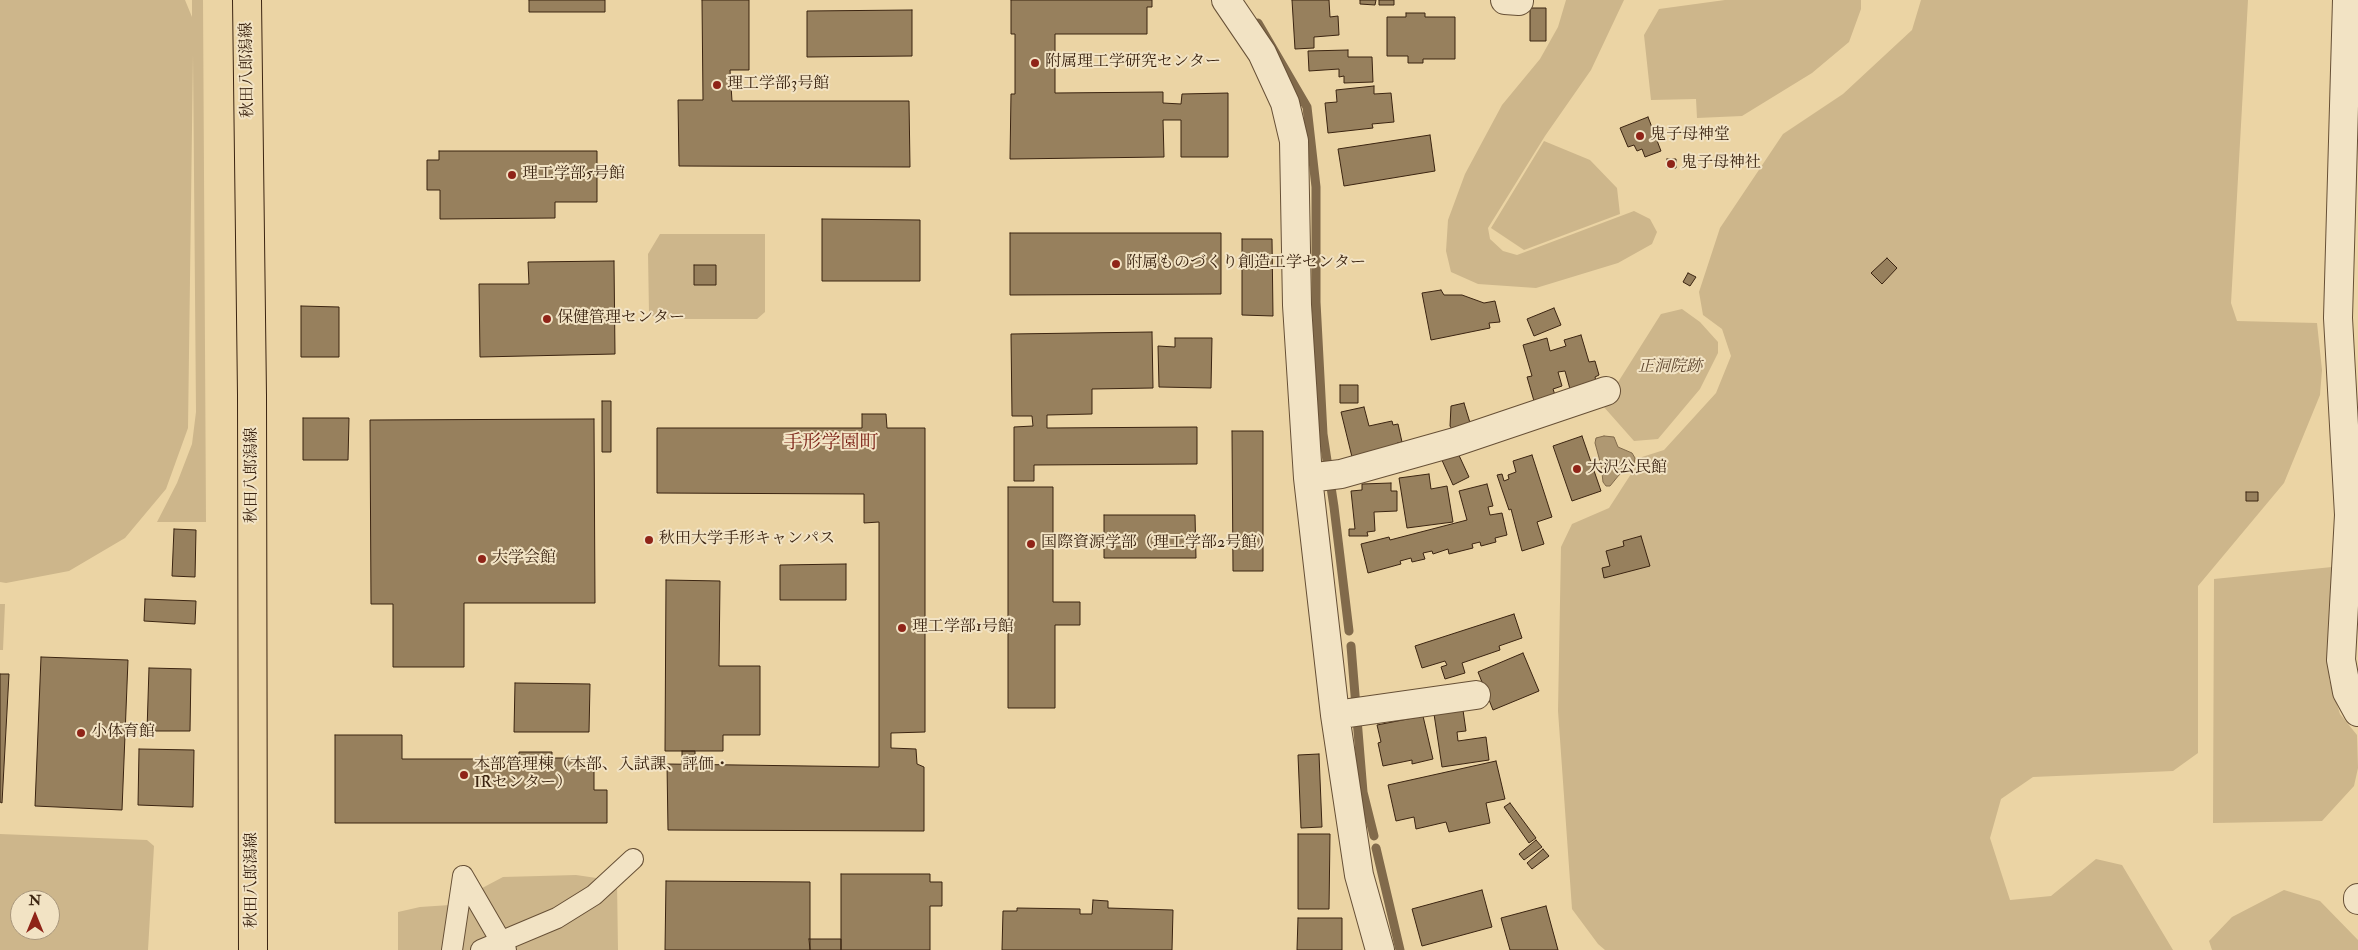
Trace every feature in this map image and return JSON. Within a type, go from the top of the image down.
[{"type":"main road","name":"秋田八郎潟線","points":[[247,0],[252,395],[253,950]]},
{"type":"street","points":[[1226,0],[1262,53],[1286,103],[1294,141],[1297,306],[1324,476],[1348,714],[1359,875],[1380,950]]},
{"type":"street","points":[[2347,0],[2338,318],[2349,514],[2342,660],[2347,692],[2358,712]]},
{"type":"street","points":[[1324,476],[1456,442],[1606,391]]},
{"type":"street","points":[[1348,714],[1476,695]]},
{"type":"street","points":[[481,950],[504,946],[557,918],[594,895],[633,859]]},
{"type":"street","points":[[452,950],[463,876],[504,946]]},
{"type":"green space","points":[[0,0],[185,0],[192,17],[192,0],[203,0],[206,522],[157,522],[177,483],[192,444],[196,412],[193,54],[188,428],[166,489],[125,538],[69,571],[6,583],[0,582]]},
{"type":"green space","points":[[1566,0],[1624,0],[1591,70],[1545,136],[1488,228],[1490,239],[1503,251],[1517,255],[1634,211],[1650,219],[1657,232],[1652,244],[1618,263],[1536,288],[1478,284],[1451,272],[1446,251],[1448,220],[1465,174],[1502,105],[1540,59],[1558,27]]},
{"type":"green space","points":[[1725,0],[1861,0],[1861,9],[1849,42],[1812,73],[1742,116],[1697,118],[1696,99],[1651,100],[1644,35],[1659,9]]},
{"type":"green space","points":[[1921,0],[2248,0],[2231,303],[2237,321],[2317,323],[2322,370],[2320,395],[2284,483],[2198,586],[2198,753],[2173,771],[2033,777],[2001,799],[1990,838],[2010,900],[2051,896],[2096,859],[2122,865],[2173,950],[1605,950],[1598,944],[1572,909],[1558,711],[1561,547],[1572,524],[1609,508],[1642,457],[1664,450],[1716,393],[1731,356],[1722,329],[1703,315],[1699,292],[1720,228],[1783,134],[1843,94],[1912,30]]},
{"type":"green space","points":[[1544,141],[1590,160],[1617,188],[1620,214],[1524,250],[1491,228]]},
{"type":"green space","points":[[660,234],[765,234],[765,312],[757,319],[656,319],[649,313],[648,254]]},
{"type":"green space","name":"正洞院跡","points":[[1682,309],[1700,322],[1718,342],[1718,353],[1700,389],[1658,439],[1634,441],[1603,406],[1661,314]]},
{"type":"green space","points":[[2332,567],[2329,679],[2340,714],[2357,735],[2358,768],[2354,786],[2322,821],[2213,823],[2214,579]]},
{"type":"green space","points":[[0,604],[5,604],[3,650],[0,650]]},
{"type":"green space","points":[[0,834],[147,840],[154,846],[148,950],[0,950]]},
{"type":"green space","points":[[576,875],[617,881],[618,950],[398,950],[398,912],[420,907],[450,905],[503,877]]},
{"type":"green space","points":[[2284,890],[2320,901],[2358,940],[2358,950],[2212,950],[2209,941],[2232,917]]},
{"type":"shaded area","points":[[1604,436],[1614,437],[1618,447],[1632,453],[1635,458],[1634,464],[1619,475],[1610,486],[1606,486],[1603,482],[1595,443],[1596,438]]},
{"type":"building","points":[[529,0],[605,0],[605,12],[529,12]]},
{"type":"building","name":"理工学部3号館","points":[[702,0],[749,0],[749,70],[730,70],[732,101],[909,101],[910,167],[679,166],[678,100],[703,100]]},
{"type":"building","name":"附属理工学研究センター","points":[[1011,0],[1152,0],[1152,7],[1147,7],[1147,34],[1055,34],[1055,93],[1163,92],[1163,103],[1181,104],[1182,94],[1228,93],[1228,157],[1181,157],[1181,120],[1163,120],[1164,157],[1010,159],[1011,94],[1015,94],[1015,34],[1011,34]]},
{"type":"building","points":[[1292,0],[1329,0],[1330,17],[1338,16],[1339,35],[1314,37],[1314,48],[1295,49]]},
{"type":"building","points":[[1360,0],[1376,0],[1375,5],[1360,4]]},
{"type":"building","points":[[1379,0],[1394,0],[1394,5],[1379,5]]},
{"type":"building","points":[[1530,8],[1546,8],[1546,41],[1530,41]]},
{"type":"building","name":"理工学部3号館","points":[[912,10],[912,56],[807,57],[807,11]]},
{"type":"building","points":[[1406,13],[1425,13],[1425,17],[1455,17],[1455,59],[1423,59],[1423,63],[1408,63],[1408,56],[1387,56],[1387,17],[1406,17]]},
{"type":"building","points":[[1348,50],[1348,57],[1372,57],[1373,82],[1344,83],[1344,76],[1339,77],[1339,69],[1309,71],[1308,51]]},
{"type":"building","points":[[1374,86],[1374,94],[1391,93],[1394,122],[1372,124],[1373,128],[1328,133],[1325,103],[1337,102],[1336,90]]},
{"type":"building","name":"鬼子母神堂","points":[[1648,117],[1661,151],[1645,157],[1642,149],[1637,151],[1634,145],[1628,147],[1620,128]]},
{"type":"building","points":[[1430,135],[1435,171],[1344,186],[1338,149]]},
{"type":"building","name":"理工学部5号館","points":[[439,151],[597,151],[597,202],[555,202],[555,218],[440,219],[440,190],[427,190],[427,160],[439,160]]},
{"type":"building","name":"鬼子母神社","points":[[1667,159],[1676,159],[1676,168],[1667,168]]},
{"type":"building","points":[[822,219],[920,220],[920,281],[822,281]]},
{"type":"building","name":"附属ものづくり創造工学センター","points":[[1010,233],[1221,233],[1221,294],[1010,295]]},
{"type":"building","points":[[1242,239],[1272,239],[1273,316],[1242,315]]},
{"type":"building","points":[[1887,258],[1897,268],[1882,284],[1871,273]]},
{"type":"building","name":"保健管理センター","points":[[614,261],[615,354],[480,357],[479,284],[529,284],[528,262]]},
{"type":"building","points":[[694,265],[716,265],[716,285],[694,285]]},
{"type":"building","points":[[1688,273],[1696,277],[1690,286],[1683,282]]},
{"type":"building","points":[[1441,290],[1444,295],[1462,295],[1484,303],[1495,301],[1500,322],[1489,323],[1490,328],[1431,340],[1422,293]]},
{"type":"building","points":[[301,306],[339,307],[339,357],[301,357]]},
{"type":"building","points":[[1554,308],[1561,325],[1534,336],[1527,319]]},
{"type":"building","points":[[1152,332],[1153,388],[1092,389],[1092,414],[1047,415],[1047,428],[1197,427],[1197,464],[1034,465],[1034,481],[1014,481],[1014,427],[1033,426],[1032,416],[1012,416],[1011,334]]},
{"type":"building","points":[[1581,335],[1589,362],[1595,361],[1599,375],[1595,377],[1596,381],[1570,389],[1565,371],[1558,372],[1562,386],[1553,389],[1555,395],[1534,401],[1527,377],[1532,376],[1523,345],[1547,338],[1550,351],[1566,346],[1564,340]]},
{"type":"building","points":[[1175,338],[1212,338],[1211,388],[1159,387],[1158,346],[1175,347]]},
{"type":"building","points":[[1340,385],[1358,385],[1358,403],[1340,403]]},
{"type":"building","points":[[602,401],[611,401],[611,452],[602,452]]},
{"type":"building","points":[[1464,403],[1471,426],[1453,431],[1450,426],[1451,406]]},
{"type":"building","points":[[1364,407],[1369,426],[1392,421],[1393,425],[1398,424],[1402,442],[1397,443],[1397,446],[1352,457],[1341,412]]},
{"type":"building","name":"理工学部1号館","points":[[862,414],[886,414],[887,428],[925,428],[925,732],[891,733],[891,748],[916,749],[917,764],[924,767],[924,831],[668,830],[667,764],[879,767],[879,522],[864,523],[864,494],[657,493],[657,428],[862,428]]},
{"type":"building","points":[[303,418],[349,418],[348,460],[303,460]]},
{"type":"building","name":"大学会館","points":[[594,419],[595,603],[464,603],[464,667],[393,667],[393,604],[371,604],[370,420]]},
{"type":"building","points":[[1232,431],[1263,431],[1263,571],[1233,571]]},
{"type":"building","name":"大沢公民館","points":[[1582,436],[1601,491],[1572,501],[1553,446]]},
{"type":"building","points":[[1457,451],[1469,477],[1453,485],[1441,458]]},
{"type":"building","points":[[1532,455],[1552,517],[1537,522],[1544,544],[1522,551],[1511,509],[1509,510],[1497,475],[1502,474],[1504,481],[1509,479],[1508,475],[1516,472],[1513,461]]},
{"type":"building","points":[[1429,474],[1431,489],[1447,486],[1453,522],[1407,528],[1399,478]]},
{"type":"building","points":[[1391,483],[1391,491],[1397,491],[1397,511],[1374,512],[1375,531],[1367,532],[1368,536],[1349,536],[1349,529],[1355,529],[1351,491],[1362,490],[1362,484]]},
{"type":"building","points":[[1487,484],[1493,506],[1488,507],[1490,515],[1502,513],[1507,535],[1495,538],[1496,542],[1481,546],[1480,542],[1472,544],[1473,548],[1449,554],[1448,549],[1433,554],[1432,551],[1423,553],[1425,559],[1412,562],[1411,558],[1400,561],[1401,564],[1368,573],[1361,544],[1389,537],[1390,540],[1467,520],[1459,491]]},
{"type":"building","name":"国際資源学部（理工学部2号館）","points":[[1008,487],[1053,487],[1053,602],[1080,602],[1080,625],[1055,625],[1055,708],[1008,708]]},
{"type":"building","points":[[2246,492],[2258,492],[2258,501],[2246,501]]},
{"type":"building","points":[[1104,515],[1195,515],[1196,558],[1104,558]]},
{"type":"building","points":[[174,529],[196,530],[195,577],[172,576]]},
{"type":"building","points":[[1641,536],[1650,566],[1604,578],[1602,568],[1610,566],[1606,551],[1624,546],[1623,541]]},
{"type":"building","points":[[846,564],[846,600],[780,600],[780,565]]},
{"type":"building","points":[[666,580],[720,581],[719,666],[760,666],[760,735],[723,735],[723,751],[665,751]]},
{"type":"building","points":[[145,599],[196,601],[195,624],[144,621]]},
{"type":"building","points":[[1514,614],[1522,638],[1499,646],[1500,650],[1462,663],[1465,673],[1445,679],[1441,667],[1447,665],[1445,661],[1422,668],[1415,646]]},
{"type":"building","points":[[1523,653],[1539,691],[1493,710],[1478,672]]},
{"type":"building","name":"小体育館","points":[[41,657],[128,660],[122,810],[35,806]]},
{"type":"building","points":[[149,668],[191,669],[190,731],[147,731]]},
{"type":"building","points":[[0,674],[9,674],[2,803],[0,802]]},
{"type":"building","points":[[515,683],[590,684],[589,732],[514,732]]},
{"type":"building","points":[[1463,710],[1466,731],[1457,732],[1458,741],[1486,737],[1489,760],[1442,767],[1434,714]]},
{"type":"building","points":[[1423,716],[1433,759],[1412,764],[1412,760],[1383,766],[1378,743],[1381,742],[1377,725]]},
{"type":"building","name":"本部管理棟（本部、入試課、評価・ IRセンター）","points":[[335,735],[402,735],[402,759],[519,759],[519,752],[552,752],[552,758],[594,758],[594,790],[607,790],[607,823],[335,823]]},
{"type":"building","points":[[139,749],[194,750],[193,807],[138,805]]},
{"type":"building","points":[[682,751],[695,751],[695,764],[682,764]]},
{"type":"building","points":[[1319,754],[1322,827],[1301,828],[1298,755]]},
{"type":"building","points":[[1496,761],[1505,799],[1486,803],[1490,823],[1449,832],[1446,822],[1416,829],[1414,817],[1396,821],[1388,785]]},
{"type":"building","points":[[1510,803],[1536,838],[1529,843],[1504,807]]},
{"type":"building","points":[[1298,834],[1330,834],[1329,909],[1298,909]]},
{"type":"building","points":[[1536,840],[1542,847],[1524,860],[1519,854]]},
{"type":"building","points":[[1543,849],[1549,856],[1532,869],[1527,863]]},
{"type":"building","points":[[841,874],[930,874],[930,882],[942,882],[942,906],[930,906],[930,950],[841,950]]},
{"type":"building","points":[[666,881],[810,882],[810,950],[665,950]]},
{"type":"building","points":[[1482,890],[1492,927],[1422,946],[1412,909]]},
{"type":"building","points":[[1093,900],[1108,901],[1108,908],[1173,910],[1172,950],[1002,950],[1003,911],[1017,911],[1017,908],[1080,909],[1080,914],[1092,914]]},
{"type":"building","points":[[1546,906],[1558,950],[1510,950],[1501,918]]},
{"type":"building","points":[[1298,918],[1342,918],[1342,950],[1297,950]]},
{"type":"building","points":[[809,939],[841,939],[841,950],[810,950]]},
{"type":"waterway","points":[[1258,23],[1307,107],[1316,187],[1316,302],[1323,434],[1349,631]]},
{"type":"waterway","points":[[1351,646],[1363,792],[1374,836]]},
{"type":"waterway","points":[[1376,848],[1400,950]]},
{"type":"place","name":"附属理工学研究センター","points":[[1035,63]]},
{"type":"place","name":"理工学部3号館","points":[[717,85]]},
{"type":"place","name":"鬼子母神堂","points":[[1640,136]]},
{"type":"place","name":"鬼子母神社","points":[[1671,164]]},
{"type":"place","name":"理工学部5号館","points":[[512,175]]},
{"type":"place","name":"附属ものづくり創造工学センター","points":[[1116,264]]},
{"type":"place","name":"保健管理センター","points":[[547,319]]},
{"type":"place","name":"大沢公民館","points":[[1577,469]]},
{"type":"place","name":"秋田大学手形キャンパス","points":[[649,540]]},
{"type":"place","name":"国際資源学部（理工学部2号館）","points":[[1031,544]]},
{"type":"place","name":"大学会館","points":[[482,559]]},
{"type":"place","name":"理工学部1号館","points":[[902,628]]},
{"type":"place","name":"小体育館","points":[[81,733]]},
{"type":"place","name":"本部管理棟（本部、入試課、評価・ IRセンター）","points":[[464,775]]},
{"type":"district","name":"手形学園町","points":[[831,444]]}]
